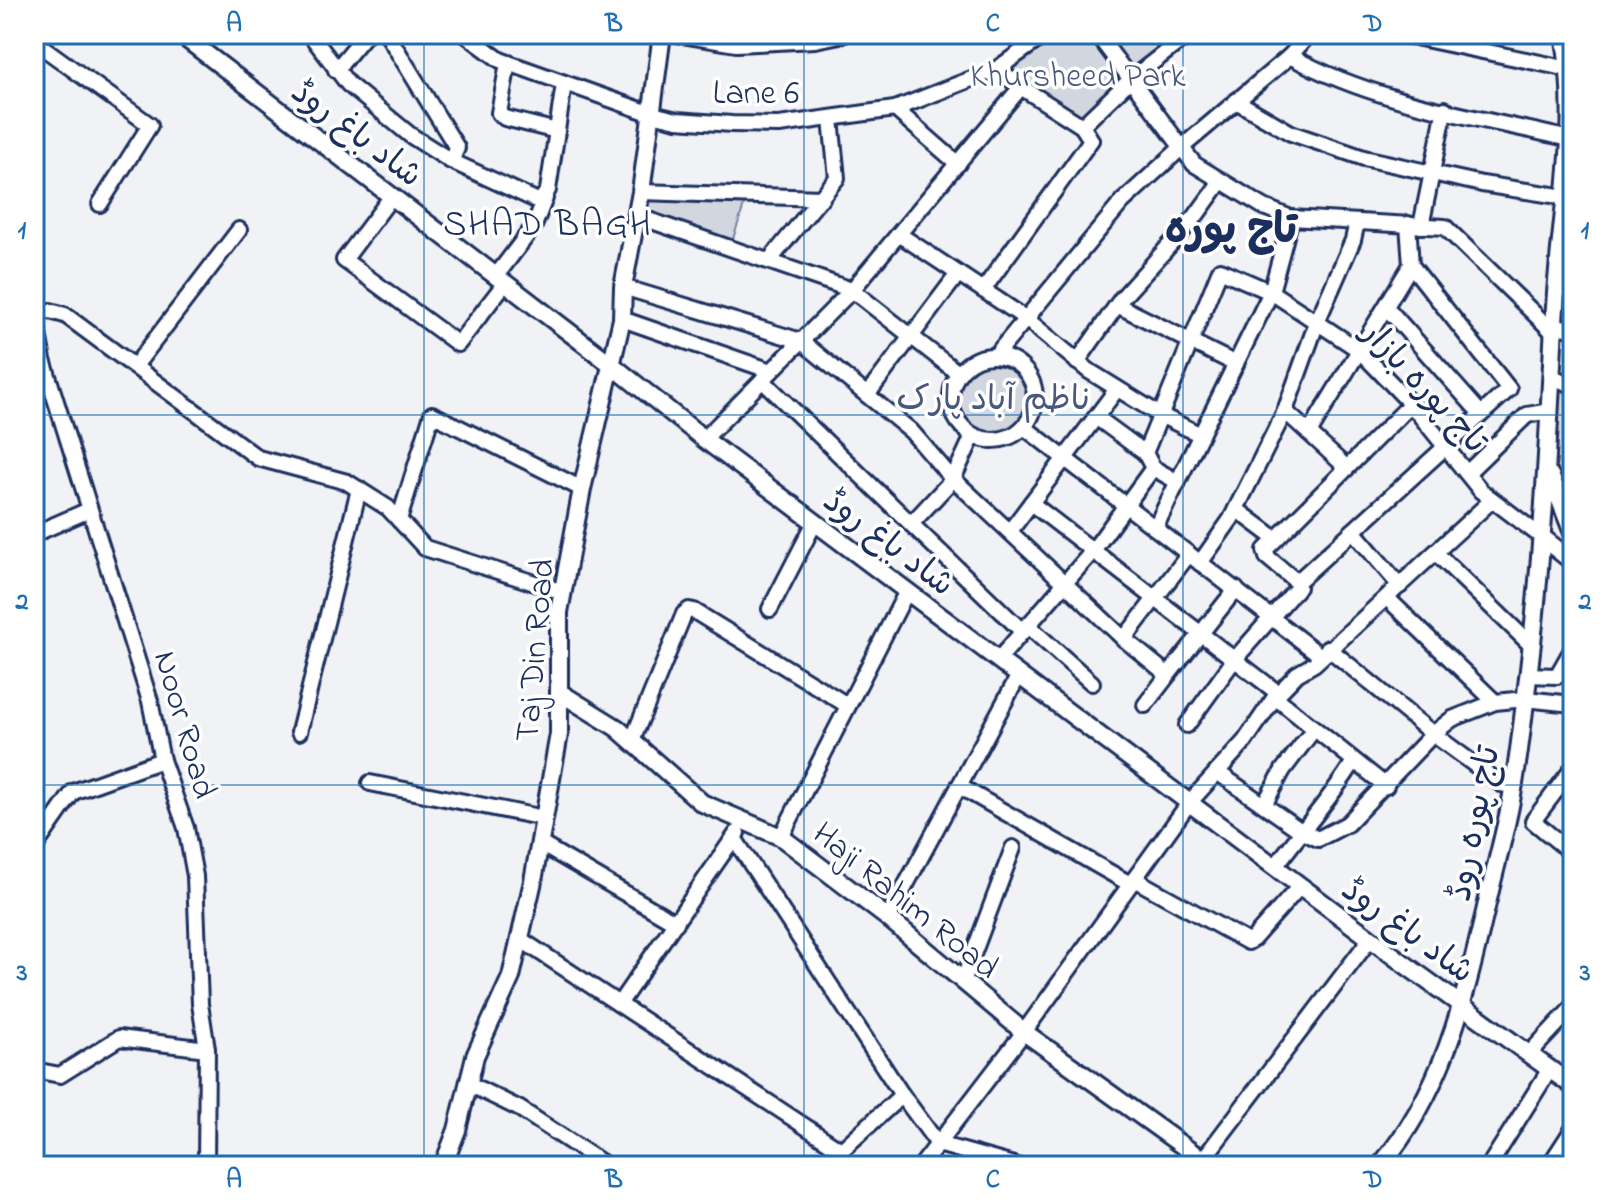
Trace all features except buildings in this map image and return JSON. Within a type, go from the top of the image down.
[{"type":"main road","name":"شاد باغ روڈ","points":[[180,34],[501,279],[704,439],[1370,939],[1573,1086]]},
{"type":"main road","name":"Taj Din Road","points":[[443,1166],[457,1130],[475,1056],[511,977],[544,818],[559,734],[559,612],[582,489],[622,319],[623,287],[641,192],[662,34]]},
{"type":"main road","name":"تاج پورہ روڈ","points":[[1380,1166],[1401,1141],[1438,1077],[1463,1006],[1510,804],[1543,538],[1554,330],[1570,166],[1572,118],[1568,44]]},
{"type":"main road","name":"تاج پورہ روڈ","points":[[1548,469],[1573,533]]},
{"type":"main road","points":[[1543,538],[1573,562]]},
{"type":"main road","name":"Haji Rahim Road","points":[[559,692],[617,728],[702,803],[781,837],[888,918],[1024,1032],[1204,1164]]},
{"type":"street","points":[[310,34],[348,84],[410,135],[451,161],[540,202],[545,198]]},
{"type":"street","points":[[336,70],[366,34]]},
{"type":"street","points":[[387,34],[457,148],[451,161]]},
{"type":"street","name":"Lane 6","points":[[465,34],[500,60],[652,114],[677,120],[779,125],[895,109],[997,69],[1046,34]]},
{"type":"street","points":[[675,34],[736,44],[815,40],[845,34]]},
{"type":"street","points":[[1097,34],[1194,164],[1221,181],[1264,207],[1291,218],[1445,227],[1554,330],[1573,329]]},
{"type":"street","points":[[1082,126],[1130,80],[1189,34]]},
{"type":"street","points":[[996,355],[1122,202],[1290,56],[1309,34]]},
{"type":"street","points":[[1401,34],[1469,41],[1569,69]]},
{"type":"street","points":[[34,41],[150,125],[100,204]]},
{"type":"street","points":[[1290,56],[1371,93],[1570,139]]},
{"type":"street","points":[[508,63],[499,113],[505,118],[557,131]]},
{"type":"street","points":[[983,290],[1091,140],[1082,126],[997,69]]},
{"type":"street","points":[[392,196],[344,260],[458,344],[534,226],[545,198],[564,84]]},
{"type":"street","points":[[704,439],[852,290],[1021,87]]},
{"type":"street","points":[[1236,101],[1291,133],[1364,158],[1567,209]]},
{"type":"street","points":[[895,109],[958,164]]},
{"type":"street","points":[[1309,433],[1411,265],[1414,225],[1432,173],[1445,109]]},
{"type":"street","points":[[769,261],[837,178],[831,119]]},
{"type":"street","points":[[1077,362],[1117,305],[1195,217],[1221,181]]},
{"type":"street","points":[[641,192],[822,198]]},
{"type":"street","points":[[637,216],[852,290],[958,373]]},
{"type":"street","points":[[1155,528],[1271,292],[1291,218]]},
{"type":"street","points":[[1124,639],[1236,509],[1285,411],[1317,322],[1353,240],[1357,222]]},
{"type":"street","points":[[135,366],[239,230]]},
{"type":"street","points":[[900,235],[1025,318],[1077,362],[1117,389],[1201,435]]},
{"type":"street","points":[[1297,582],[1509,389],[1411,265]]},
{"type":"street","name":"تاج پورہ بازار","points":[[1191,342],[1220,270],[1271,292],[1359,350],[1411,404],[1491,501],[1543,538]]},
{"type":"street","points":[[867,395],[958,274]]},
{"type":"street","points":[[623,287],[801,341],[911,431],[953,479],[1124,639],[1168,675]]},
{"type":"street","points":[[1117,305],[1236,364]]},
{"type":"street","points":[[1386,307],[1481,414]]},
{"type":"street","points":[[34,312],[50,311],[65,315],[258,458],[347,482],[359,489],[388,508],[425,548],[563,592]]},
{"type":"street","name":"Noor Road","points":[[34,312],[43,360],[150,701],[162,760],[186,828],[195,876],[200,1004],[207,1049],[206,1166]]},
{"type":"street","points":[[622,319],[766,376],[911,524],[1025,628],[1092,683]]},
{"type":"street","points":[[1145,453],[1191,342]]},
{"type":"street","points":[[996,355],[1021,365],[1034,389],[1035,402],[1024,427],[1000,440],[986,440],[973,436],[962,427],[950,401],[958,373],[968,363],[996,355]]},
{"type":"street","points":[[1551,376],[1573,386]]},
{"type":"street","points":[[1010,531],[1117,389]]},
{"type":"street","points":[[1187,725],[1234,660],[1298,587],[1297,582],[1264,554],[1411,404]]},
{"type":"street","points":[[1285,411],[1347,468]]},
{"type":"street","points":[[1467,473],[1527,415],[1550,411]]},
{"type":"street","points":[[399,520],[432,414],[582,489]]},
{"type":"street","points":[[1096,417],[1145,453],[1153,468],[1178,482]]},
{"type":"street","points":[[1024,427],[1272,617],[1501,784],[1513,786]]},
{"type":"street","points":[[911,524],[953,479],[973,436]]},
{"type":"street","points":[[998,660],[1092,552],[1153,468]]},
{"type":"street","points":[[299,732],[359,489]]},
{"type":"street","points":[[921,1166],[1024,1032],[1189,803],[1245,741],[1276,695],[1297,674],[1314,664],[1491,501]]},
{"type":"street","points":[[1031,503],[1234,660],[1386,786]]},
{"type":"street","points":[[1236,509],[1276,539]]},
{"type":"street","points":[[34,534],[89,510]]},
{"type":"street","points":[[770,609],[815,522]]},
{"type":"street","points":[[1353,531],[1400,586]]},
{"type":"street","points":[[1436,553],[1532,646]]},
{"type":"street","points":[[1145,705],[1236,589]]},
{"type":"street","points":[[781,837],[907,591]]},
{"type":"street","points":[[1387,598],[1495,702]]},
{"type":"street","points":[[632,741],[684,614],[689,610],[847,705]]},
{"type":"street","points":[[1528,675],[1557,676],[1573,648]]},
{"type":"street","points":[[888,918],[1019,675]]},
{"type":"street","points":[[1217,772],[1301,831],[1318,839],[1347,824],[1433,734],[1452,719],[1495,702],[1525,699],[1573,704]]},
{"type":"street","points":[[1264,805],[1283,770],[1314,729]]},
{"type":"street","points":[[34,848],[73,792],[162,760]]},
{"type":"street","points":[[1275,867],[1337,789],[1354,761]]},
{"type":"street","points":[[1533,821],[1573,768]]},
{"type":"street","points":[[370,783],[544,818]]},
{"type":"street","points":[[959,786],[1248,942],[1300,886]]},
{"type":"street","points":[[1510,804],[1573,854]]},
{"type":"street","points":[[619,1004],[745,822]]},
{"type":"street","points":[[734,838],[902,1095],[938,1144],[1017,1166]]},
{"type":"street","points":[[539,843],[676,923]]},
{"type":"street","points":[[963,981],[1013,848]]},
{"type":"street","points":[[520,939],[841,1150]]},
{"type":"street","points":[[1204,1164],[1370,939]]},
{"type":"street","points":[[1529,1054],[1573,1007]]},
{"type":"street","points":[[34,1070],[60,1075],[119,1038],[207,1049]]},
{"type":"street","points":[[1489,1166],[1550,1069]]},
{"type":"street","points":[[469,1084],[520,1109],[607,1166]]},
{"type":"street","points":[[824,1166],[902,1095]]},
{"type":"street","points":[[1573,1129],[1553,1160],[1573,1166]]},
{"type":"green space","name":"Khursheed Park","points":[[1046,34],[1171,34],[1179,41],[1082,126],[997,69]]},
{"type":"green space","points":[[641,192],[747,196],[730,248],[637,216]]},
{"type":"green space","name":"ناظم آباد پارک","points":[[993,356],[1009,359],[1023,368],[1032,382],[1035,398],[1032,414],[1023,428],[1009,437],[993,440],[977,437],[963,428],[954,414],[951,398],[954,382],[963,368],[977,359]]},
{"type":"green space","points":[[1551,376],[1573,386],[1573,518],[1549,449]]},
{"type":"district","name":"SHAD BAGH","points":[[548,222]]},
{"type":"district","name":"تاج پورہ","points":[[1231,227]]}]
